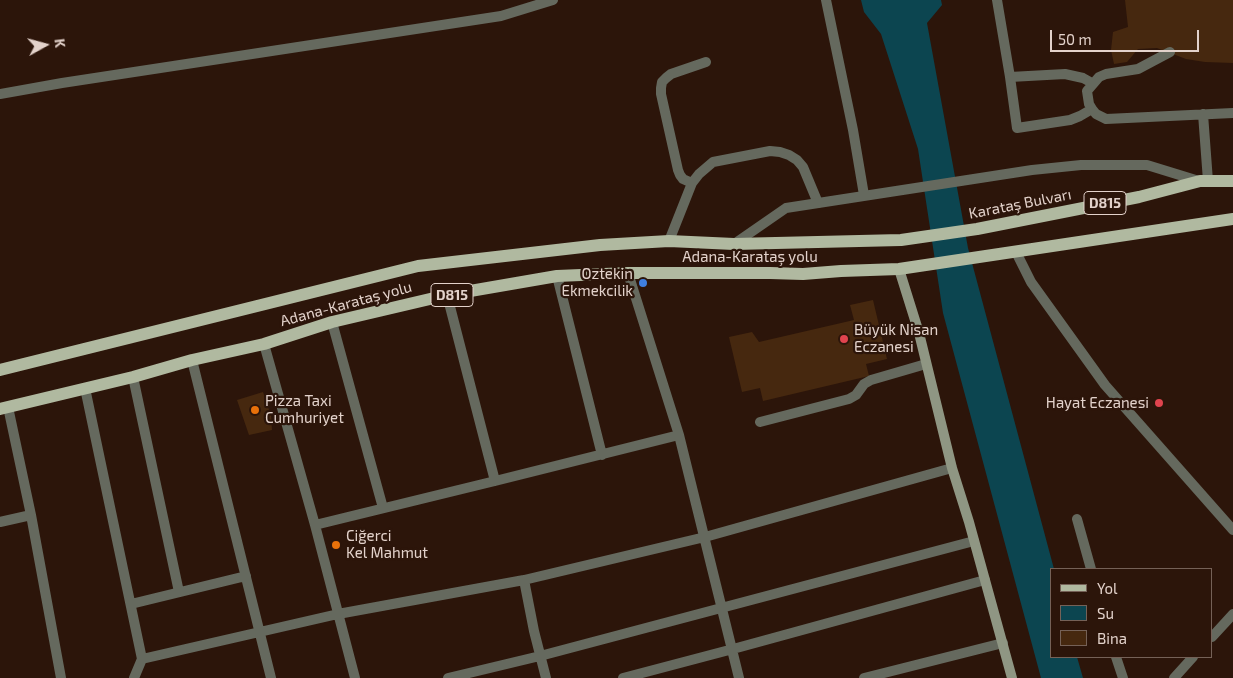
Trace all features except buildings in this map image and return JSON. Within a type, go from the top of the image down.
[{"type":"main road","name":"Karataş Bulvarı","points":[[901,240],[977,229],[1139,197],[1204,181],[1233,181]]},
{"type":"main road","name":"D815","points":[[1016,252],[1233,219]]},
{"type":"main road","name":"Adana-Karataş yolu","points":[[0,370],[418,266],[600,245],[669,241],[734,244],[901,240]]},
{"type":"main road","name":"Adana-Karataş yolu","points":[[4,408],[133,377],[192,360],[264,344],[332,322],[447,295],[557,276],[628,273],[770,272],[803,274],[899,270],[1016,252]]},
{"type":"main road","points":[[899,270],[919,333],[952,468],[969,522],[1012,678]]},
{"type":"street","points":[[0,94],[501,16],[553,0]]},
{"type":"street","points":[[826,0],[853,130],[864,196]]},
{"type":"street","points":[[997,0],[1017,128],[1070,120],[1092,109]]},
{"type":"street","points":[[1170,52],[1138,69],[1106,74],[1099,77],[1088,91],[1087,98],[1092,109],[1096,114],[1106,118],[1233,113]]},
{"type":"street","points":[[692,184],[683,179],[678,170],[660,94],[662,82],[671,74],[706,62]]},
{"type":"street","points":[[1010,77],[1065,74],[1083,78],[1092,84]]},
{"type":"street","points":[[734,244],[786,208],[1032,170],[1081,165],[1147,166],[1204,181],[1203,114]]},
{"type":"street","points":[[669,241],[692,184],[699,174],[713,162],[770,151],[789,155],[803,167],[818,203]]},
{"type":"street","points":[[1016,252],[1030,282],[1105,385],[1233,530]]},
{"type":"street","points":[[628,273],[679,435],[739,678]]},
{"type":"street","points":[[557,276],[602,455]]},
{"type":"street","points":[[447,295],[495,482]]},
{"type":"street","points":[[332,322],[383,508]]},
{"type":"street","points":[[264,344],[315,525],[355,678]]},
{"type":"street","points":[[192,360],[271,678]]},
{"type":"street","points":[[760,422],[849,399],[856,395],[864,384],[871,380],[926,364]]},
{"type":"street","points":[[133,377],[179,592]]},
{"type":"street","points":[[85,388],[142,659],[134,678]]},
{"type":"street","points":[[4,408],[31,515],[61,678]]},
{"type":"street","points":[[315,525],[679,435]]},
{"type":"street","points":[[142,659],[338,614],[524,580],[705,537],[952,468]]},
{"type":"street","points":[[0,522],[31,515]]},
{"type":"street","points":[[1077,519],[1091,568]]},
{"type":"street","points":[[448,678],[540,656],[974,541]]},
{"type":"street","points":[[131,604],[246,576]]},
{"type":"street","points":[[524,580],[546,678]]},
{"type":"street","points":[[623,678],[985,580]]},
{"type":"street","points":[[1213,636],[1233,614]]},
{"type":"street","points":[[864,678],[1002,643]]},
{"type":"street","points":[[1116,658],[1123,678]]},
{"type":"street","points":[[1174,678],[1192,658]]},
{"type":"water","points":[[861,0],[941,0],[942,5],[927,23],[968,248],[1054,568],[1050,568],[1050,658],[1077,658],[1083,678],[1041,678],[943,313],[918,149],[881,34],[864,12]]},
{"type":"place","name":"Oztekin Ekmekcilik","points":[[643,283]]},
{"type":"place","name":"Büyük Nisan Eczanesi","points":[[844,339]]},
{"type":"place","name":"Hayat Eczanesi","points":[[1159,403]]},
{"type":"place","name":"Pizza Taxi Cumhuriyet","points":[[255,410]]},
{"type":"place","name":"Ciğerci Kel Mahmut","points":[[336,545]]}]
